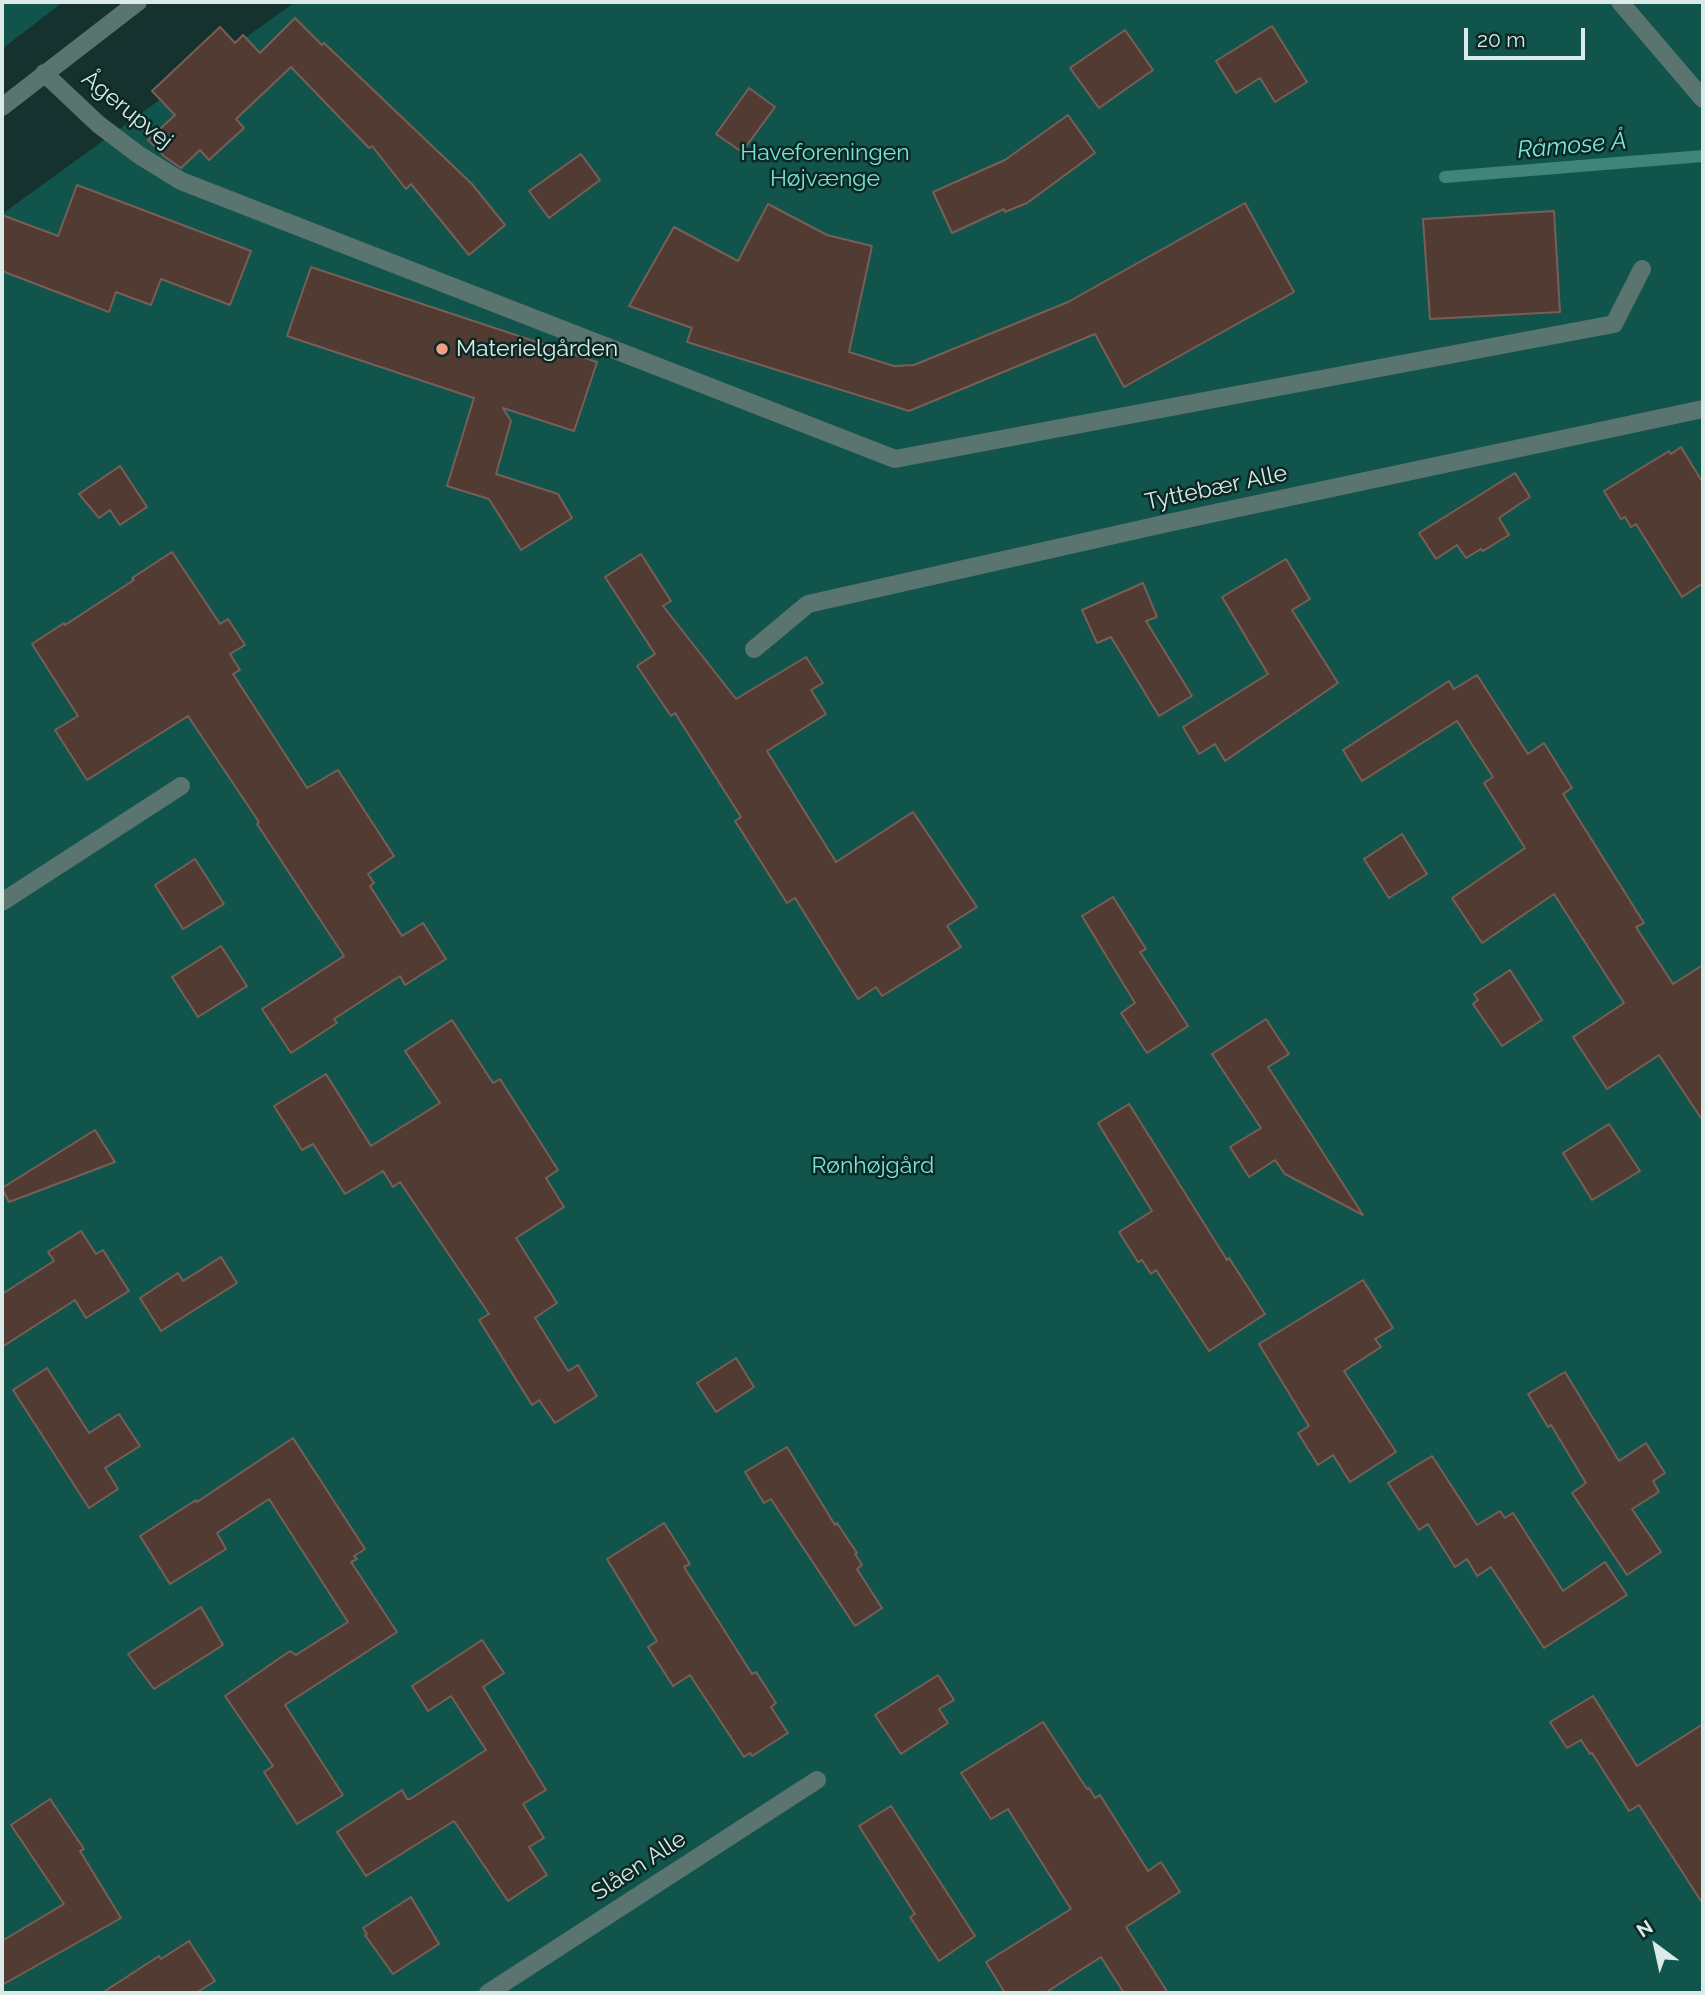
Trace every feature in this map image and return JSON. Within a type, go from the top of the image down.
[{"type":"street","name":"Ågerupvej","points":[[2,107],[138,2]]},
{"type":"street","points":[[1620,2],[1703,99]]},
{"type":"street","name":"Ågerupvej","points":[[44,73],[98,124],[139,155],[181,181],[895,459],[1614,324],[1642,269]]},
{"type":"street","name":"Tyttebær Alle","points":[[754,649],[808,604],[1168,523],[1703,409]]},
{"type":"street","points":[[2,902],[181,786]]},
{"type":"street","name":"Slåen Alle","points":[[488,1993],[817,1780]]},
{"type":"green space","points":[[2,2],[63,2],[2,49]]},
{"type":"green space","name":"Rønhøjgård","points":[[295,2],[1703,2],[1703,1993],[2,1993],[2,214]]},
{"type":"building","points":[[295,18],[472,184],[505,225],[469,255],[411,184],[406,189],[372,146],[369,148],[291,67],[236,119],[244,128],[209,160],[200,150],[181,168],[148,140],[175,115],[152,91],[220,27],[235,43],[243,35],[260,53]]},
{"type":"building","points":[[1272,26],[1307,82],[1275,102],[1260,78],[1236,93],[1216,61]]},
{"type":"building","points":[[1125,30],[1153,70],[1099,108],[1070,68]]},
{"type":"building","points":[[749,88],[775,107],[742,152],[716,134]]},
{"type":"building","points":[[1068,115],[1095,153],[1027,203],[1005,212],[1004,209],[952,233],[933,192],[1005,160]]},
{"type":"building","points":[[581,154],[600,180],[549,218],[529,191]]},
{"type":"building","points":[[77,185],[251,251],[230,305],[161,279],[151,305],[116,292],[109,312],[2,271],[2,215],[58,236]]},
{"type":"building","points":[[1245,203],[1294,292],[1124,387],[1095,334],[909,411],[687,342],[692,328],[629,306],[674,227],[738,261],[768,204],[827,235],[872,246],[849,352],[894,366],[914,365],[1068,302]]},
{"type":"building","points":[[1554,211],[1560,312],[1430,319],[1423,219]]},
{"type":"building","name":"Materielgården","points":[[311,267],[597,362],[574,431],[503,408],[511,421],[496,474],[558,494],[572,518],[521,550],[489,499],[447,486],[474,398],[287,336]]},
{"type":"building","points":[[1681,447],[1703,483],[1703,583],[1682,597],[1636,524],[1631,527],[1625,517],[1621,519],[1604,491],[1669,451],[1671,454]]},
{"type":"building","points":[[120,466],[147,507],[120,525],[110,510],[99,518],[79,494]]},
{"type":"building","points":[[1515,473],[1530,497],[1499,518],[1509,535],[1466,558],[1457,545],[1436,559],[1419,533]]},
{"type":"building","points":[[172,552],[220,624],[228,619],[245,645],[230,654],[240,670],[233,674],[307,788],[338,770],[394,856],[368,874],[374,883],[370,886],[402,936],[423,923],[446,959],[405,985],[400,976],[334,1019],[337,1023],[291,1053],[262,1009],[344,956],[188,716],[87,780],[55,730],[78,716],[32,644],[134,580],[132,578]]},
{"type":"building","points":[[641,554],[671,601],[663,606],[736,699],[806,657],[823,683],[811,690],[826,714],[767,751],[836,862],[913,812],[977,907],[947,926],[961,947],[882,996],[876,987],[858,999],[795,898],[787,903],[735,821],[741,817],[675,713],[671,716],[637,666],[655,654],[605,577]]},
{"type":"building","points":[[1286,559],[1310,599],[1292,610],[1338,683],[1225,761],[1215,744],[1199,754],[1183,727],[1268,674],[1222,597]]},
{"type":"building","points":[[1143,583],[1157,617],[1146,621],[1192,696],[1159,716],[1111,637],[1097,643],[1082,610]]},
{"type":"building","points":[[1477,675],[1528,754],[1544,743],[1572,788],[1563,794],[1644,923],[1636,927],[1673,984],[1703,965],[1703,1121],[1659,1055],[1607,1089],[1573,1037],[1624,1003],[1554,894],[1482,943],[1452,898],[1525,848],[1484,783],[1493,777],[1457,721],[1362,781],[1343,750],[1449,681],[1454,689]]},
{"type":"building","points":[[1402,834],[1427,874],[1389,898],[1364,859]]},
{"type":"building","points":[[195,859],[224,904],[183,929],[155,885]]},
{"type":"building","points":[[1113,897],[1146,949],[1140,952],[1188,1026],[1147,1053],[1121,1013],[1135,1003],[1082,916]]},
{"type":"building","points":[[221,946],[247,986],[198,1017],[172,977]]},
{"type":"building","points":[[1510,970],[1542,1020],[1502,1046],[1473,1004],[1478,1000],[1474,994]]},
{"type":"building","points":[[1266,1019],[1289,1054],[1268,1067],[1363,1215],[1285,1174],[1275,1160],[1249,1177],[1230,1147],[1261,1128],[1212,1054]]},
{"type":"building","points":[[452,1020],[493,1083],[500,1079],[558,1170],[546,1178],[564,1207],[516,1238],[557,1303],[535,1318],[568,1371],[578,1365],[597,1396],[555,1423],[539,1400],[532,1405],[479,1320],[489,1314],[400,1182],[393,1187],[383,1171],[345,1194],[313,1144],[302,1150],[274,1106],[326,1074],[371,1146],[440,1103],[405,1051]]},
{"type":"building","points":[[1129,1104],[1227,1260],[1229,1258],[1265,1314],[1209,1351],[1156,1270],[1151,1274],[1142,1260],[1138,1262],[1119,1232],[1152,1211],[1098,1123]]},
{"type":"building","points":[[1609,1124],[1640,1171],[1592,1200],[1563,1153]]},
{"type":"building","points":[[95,1130],[115,1162],[9,1202],[2,1188]]},
{"type":"building","points":[[81,1231],[96,1254],[103,1250],[129,1291],[86,1318],[75,1300],[2,1347],[2,1294],[54,1261],[48,1252]]},
{"type":"building","points":[[221,1257],[237,1283],[161,1331],[140,1298],[178,1273],[183,1281]]},
{"type":"building","points":[[1363,1280],[1393,1328],[1375,1339],[1381,1347],[1344,1371],[1396,1452],[1350,1482],[1333,1455],[1318,1465],[1298,1433],[1309,1426],[1259,1344]]},
{"type":"building","points":[[736,1358],[754,1387],[716,1412],[697,1383]]},
{"type":"building","points":[[47,1368],[89,1433],[119,1414],[140,1446],[105,1468],[118,1489],[89,1508],[13,1390]]},
{"type":"building","points":[[1565,1372],[1619,1461],[1646,1443],[1665,1473],[1653,1481],[1659,1492],[1632,1509],[1661,1552],[1627,1575],[1572,1493],[1586,1483],[1551,1425],[1548,1427],[1528,1394]]},
{"type":"building","points":[[293,1438],[365,1549],[354,1556],[357,1559],[351,1562],[397,1632],[285,1705],[343,1795],[297,1824],[264,1772],[273,1766],[225,1696],[290,1651],[296,1655],[348,1622],[269,1499],[217,1533],[226,1549],[170,1584],[140,1536],[196,1500],[197,1502]]},
{"type":"building","points":[[787,1447],[835,1525],[837,1523],[857,1553],[855,1554],[862,1565],[857,1569],[882,1608],[855,1626],[771,1499],[764,1503],[745,1472]]},
{"type":"building","points":[[1432,1456],[1477,1525],[1500,1511],[1505,1518],[1513,1513],[1563,1591],[1605,1562],[1627,1595],[1544,1648],[1491,1567],[1477,1576],[1467,1559],[1455,1567],[1428,1524],[1419,1530],[1388,1483]]},
{"type":"building","points":[[664,1523],[690,1564],[684,1567],[752,1674],[756,1672],[776,1703],[771,1707],[788,1733],[752,1756],[750,1753],[744,1757],[690,1675],[673,1686],[648,1647],[657,1641],[607,1559]]},
{"type":"building","points":[[201,1607],[223,1645],[154,1689],[128,1654]]},
{"type":"building","points":[[482,1640],[504,1673],[483,1687],[546,1790],[523,1804],[544,1838],[529,1847],[547,1875],[508,1901],[454,1821],[366,1876],[337,1832],[402,1790],[407,1799],[410,1799],[486,1750],[451,1696],[428,1711],[412,1686]]},
{"type":"building","points":[[938,1675],[954,1700],[939,1709],[948,1723],[901,1754],[875,1715]]},
{"type":"building","points":[[1593,1696],[1637,1766],[1703,1724],[1703,1904],[1639,1805],[1629,1811],[1581,1740],[1567,1748],[1550,1722]]},
{"type":"building","points":[[1043,1722],[1087,1789],[1089,1788],[1095,1798],[1100,1795],[1148,1871],[1161,1862],[1180,1892],[1126,1927],[1168,1993],[1124,1993],[1101,1957],[1045,1993],[1005,1993],[986,1962],[1071,1909],[1008,1809],[991,1819],[961,1773]]},
{"type":"building","points":[[50,1799],[84,1849],[80,1851],[121,1918],[2,1985],[2,1941],[64,1904],[11,1825]]},
{"type":"building","points":[[891,1806],[975,1936],[939,1961],[910,1917],[915,1914],[859,1826]]},
{"type":"building","points":[[411,1897],[439,1944],[393,1974],[365,1935],[367,1934],[363,1928]]},
{"type":"building","points":[[189,1941],[215,1981],[196,1993],[102,1993],[159,1956],[161,1959]]},
{"type":"waterway","name":"Råmose Å","points":[[1445,177],[1703,156]]},
{"type":"place","name":"Materielgården","points":[[442,349]]},
{"type":"park label","name":"Haveforeningen Højvænge","points":[[825,166]]}]
